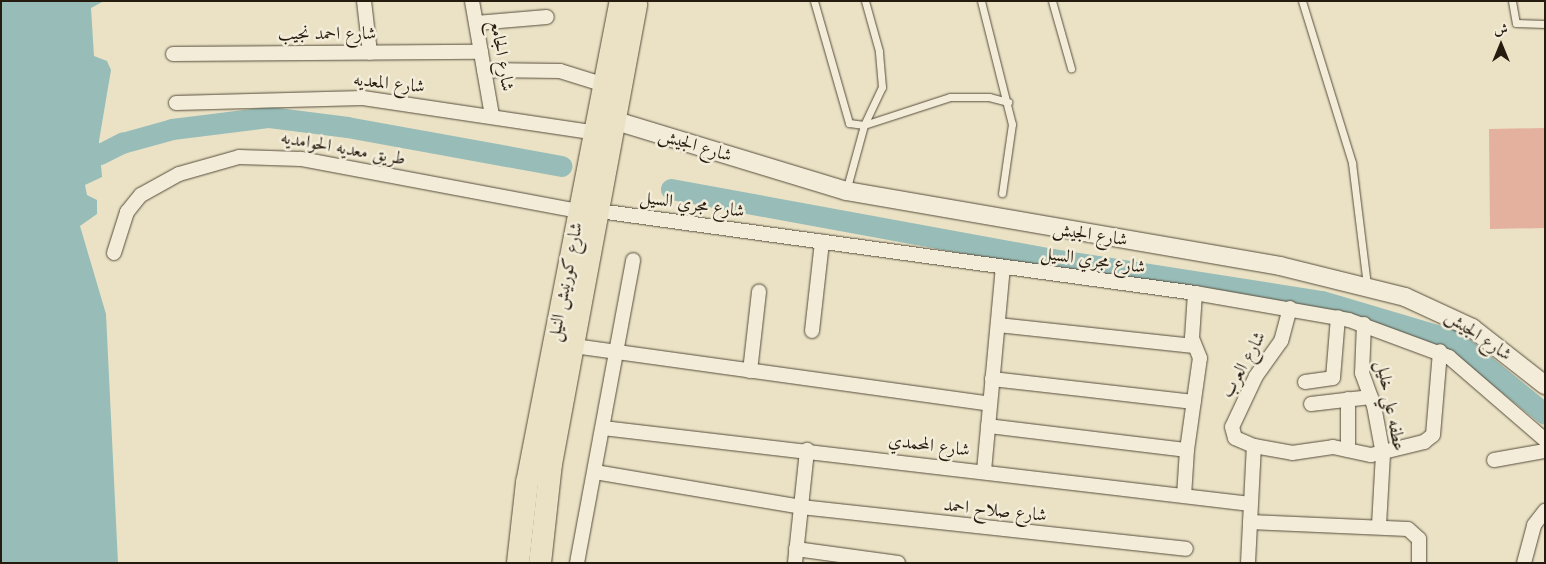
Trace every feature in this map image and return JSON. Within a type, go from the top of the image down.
[{"type":"highway","name":"شارع كورنيش النيل","points":[[540,563],[551,464],[574,346],[597,133],[621,1]]},
{"type":"highway","name":"شارع كورنيش النيل","points":[[518,563],[527,484],[590,211],[616,121],[636,1]]},
{"type":"street","points":[[364,1],[370,53]]},
{"type":"street","name":"شارع الجامع","points":[[472,1],[492,116]]},
{"type":"street","points":[[476,23],[547,17]]},
{"type":"street","name":"شارع احمد نجيب","points":[[173,54],[481,52]]},
{"type":"street","points":[[484,70],[560,71],[605,85]]},
{"type":"street","name":"شارع المعديه","points":[[176,103],[363,98],[597,133]]},
{"type":"street","name":"شارع الجيش","points":[[616,121],[846,192],[1272,264],[1367,286],[1451,315],[1545,385]]},
{"type":"street","name":"طريق معديه الحوامديه","points":[[114,254],[121,225],[141,195],[179,174],[239,157],[301,159],[590,211]]},
{"type":"street","name":"شارع مجري السيل","points":[[590,211],[1195,294],[1290,308],[1364,324],[1440,351],[1545,440]]},
{"type":"street","points":[[812,331],[822,242]]},
{"type":"street","points":[[577,563],[633,260]]},
{"type":"street","points":[[984,472],[1003,268]]},
{"type":"street","points":[[750,371],[759,292]]},
{"type":"street","points":[[1184,496],[1187,450],[1200,354],[1194,346],[1195,294]]},
{"type":"street","name":"شارع العرب","points":[[1254,446],[1235,438],[1232,427],[1256,376],[1281,341],[1290,308]]},
{"type":"street","points":[[1305,382],[1333,378],[1338,318]]},
{"type":"street","name":"عطفه علي خليل","points":[[1364,324],[1361,366],[1371,397],[1383,454],[1379,526]]},
{"type":"street","points":[[998,325],[1194,346]]},
{"type":"street","points":[[574,346],[990,404]]},
{"type":"street","points":[[1248,563],[1254,446],[1292,453],[1326,447],[1383,454],[1430,439],[1440,351]]},
{"type":"street","points":[[992,379],[1194,402]]},
{"type":"street","points":[[1311,404],[1371,397]]},
{"type":"street","points":[[1348,399],[1348,450]]},
{"type":"street","points":[[988,426],[1187,450]]},
{"type":"street","name":"شارع المحمدي","points":[[603,428],[807,450],[1251,504]]},
{"type":"street","points":[[807,450],[796,556],[898,563]]},
{"type":"street","points":[[1494,460],[1545,451]]},
{"type":"street","name":"شارع صلاح احمد","points":[[595,472],[801,507],[1186,549]]},
{"type":"street","points":[[1524,563],[1534,525],[1545,511]]},
{"type":"street","points":[[1250,522],[1379,526],[1416,532],[1420,563]]},
{"type":"lane","points":[[814,1],[844,117],[849,123],[864,125],[950,97],[989,97],[1008,102]]},
{"type":"lane","points":[[846,192],[864,125],[876,104],[882,69],[865,1]]},
{"type":"lane","points":[[980,1],[1008,102],[1012,135],[1002,193]]},
{"type":"lane","points":[[1052,1],[1071,68]]},
{"type":"lane","points":[[1302,1],[1352,163],[1367,286]]},
{"type":"lane","points":[[1512,1],[1516,23],[1545,24]]},
{"type":"water","points":[[1,1],[104,1],[91,8],[94,56],[107,61],[111,70],[99,141],[102,177],[85,185],[87,195],[97,200],[97,214],[80,226],[106,314],[118,563],[1,563]]},
{"type":"building","points":[[1545,128],[1545,228],[1490,229],[1489,129]]},
{"type":"waterway","points":[[100,154],[122,143],[172,129],[269,117],[347,127],[561,166]]},
{"type":"waterway","points":[[671,189],[1053,259],[1322,301],[1454,340],[1545,414]]}]
